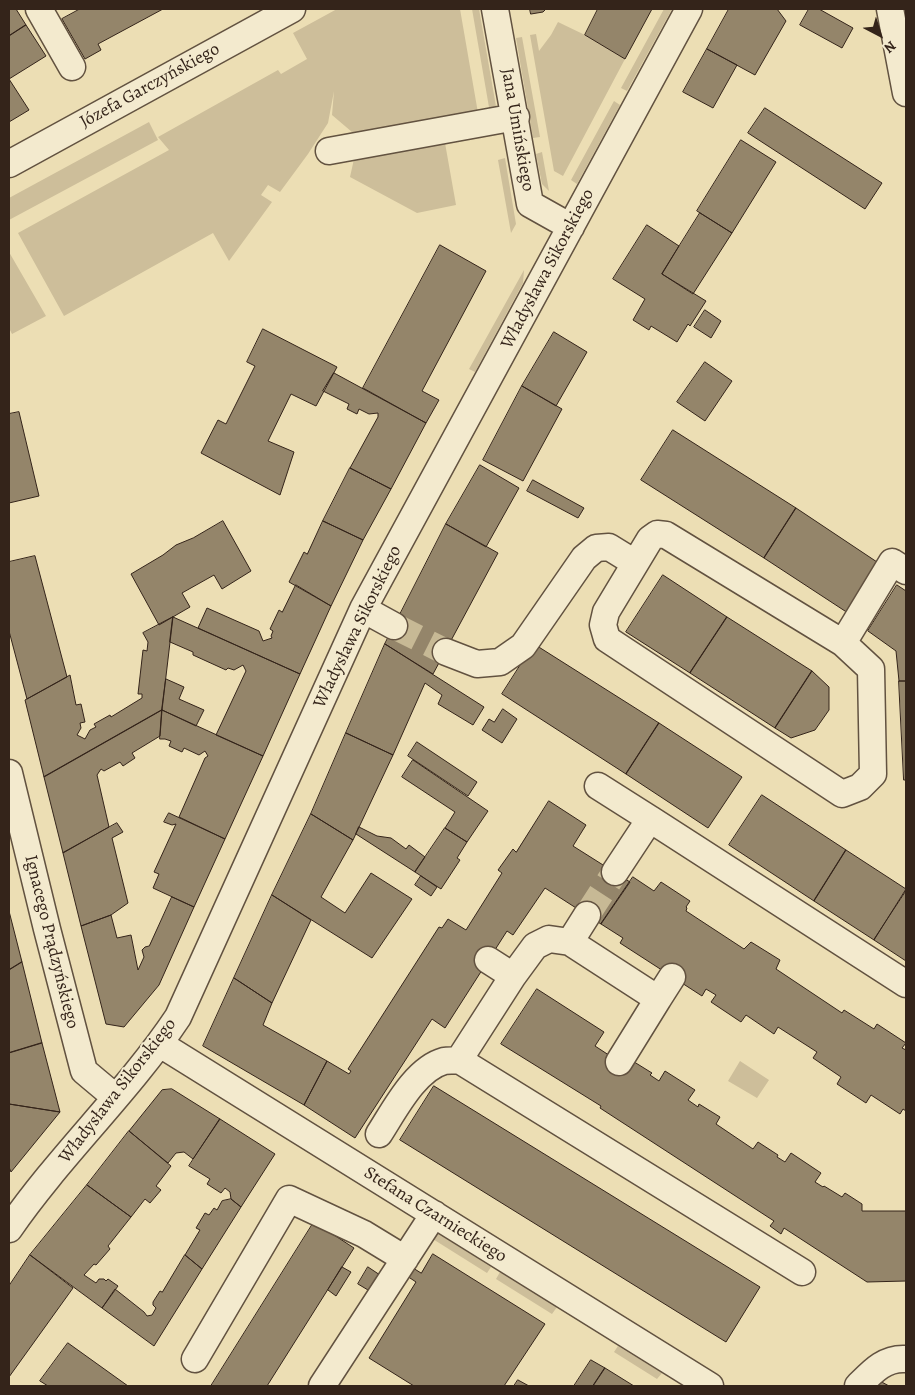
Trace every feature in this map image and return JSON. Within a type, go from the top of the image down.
[{"type":"street","points":[[39,9],[72,67]]},
{"type":"street","name":"Józefa Garczyńskiego","points":[[9,164],[292,9]]},
{"type":"street","name":"Jana Umińskiego","points":[[496,9],[530,204],[571,227]]},
{"type":"street","name":"Władysława Sikorskiego","points":[[9,1229],[160,1044],[178,1017],[363,609],[689,9]]},
{"type":"street","points":[[890,9],[906,93]]},
{"type":"street","points":[[329,151],[516,117]]},
{"type":"street","points":[[657,534],[666,535],[843,643],[871,669],[873,774],[860,787],[842,794],[607,639],[603,625],[606,612],[635,563],[650,540],[657,534]]},
{"type":"street","points":[[446,652],[476,664],[500,662],[523,646],[584,558],[596,548],[609,547],[635,563]]},
{"type":"street","points":[[843,643],[892,562],[906,570]]},
{"type":"street","points":[[363,609],[394,626]]},
{"type":"street","name":"Ignacego Prądzyńskiego","points":[[9,773],[16,837],[84,1071],[116,1096]]},
{"type":"street","points":[[598,786],[906,984]]},
{"type":"street","points":[[615,872],[650,819]]},
{"type":"street","points":[[570,942],[587,915]]},
{"type":"street","points":[[459,1060],[535,946],[549,939],[570,942],[658,999]]},
{"type":"street","points":[[488,960],[514,976]]},
{"type":"street","points":[[618,1062],[672,977]]},
{"type":"street","name":"Stefana Czarnieckiego","points":[[160,1044],[710,1386]]},
{"type":"street","points":[[379,1134],[413,1084],[426,1070],[443,1062],[459,1060],[802,1272]]},
{"type":"street","points":[[195,1359],[289,1199],[364,1234],[404,1259]]},
{"type":"street","points":[[322,1386],[434,1214]]},
{"type":"street","points":[[858,1386],[884,1363],[905,1359]]},
{"type":"shaded area","points":[[337,9],[460,9],[478,113],[359,138],[332,115],[334,91],[328,123],[280,192],[268,185],[261,195],[272,202],[229,261],[213,233],[64,316],[18,233],[169,150],[158,137],[278,70],[281,74],[307,59],[293,33]]},
{"type":"shaded area","points":[[472,9],[479,9],[497,112],[490,113]]},
{"type":"shaded area","points":[[664,9],[672,9],[627,91],[621,88]]},
{"type":"shaded area","points":[[558,22],[585,35],[625,59],[563,176],[554,171],[530,35],[536,34],[539,51]]},
{"type":"shaded area","points":[[522,37],[540,137],[533,138],[516,38]]},
{"type":"shaded area","points":[[614,101],[620,105],[577,184],[571,180]]},
{"type":"shaded area","points":[[149,122],[158,140],[9,220],[9,198]]},
{"type":"shaded area","points":[[445,143],[456,205],[417,213],[350,177],[354,159]]},
{"type":"shaded area","points":[[542,152],[549,191],[542,184],[536,154]]},
{"type":"shaded area","points":[[505,158],[516,224],[511,233],[498,160]]},
{"type":"shaded area","points":[[9,252],[46,316],[12,334],[9,328]]},
{"type":"shaded area","points":[[524,270],[523,283],[475,372],[469,369]]},
{"type":"shaded area","points":[[740,1061],[769,1080],[757,1098],[728,1081]]},
{"type":"shaded area","points":[[433,1230],[491,1267],[487,1273],[428,1236]]},
{"type":"shaded area","points":[[500,1272],[557,1307],[552,1314],[496,1279]]},
{"type":"shaded area","points":[[618,1346],[662,1373],[657,1379],[614,1352]]},
{"type":"building","points":[[9,9],[16,9],[26,25],[9,36]]},
{"type":"building","points":[[80,9],[163,9],[98,44],[101,50],[85,59],[62,19]]},
{"type":"building","points":[[530,9],[546,9],[543,12],[531,14]]},
{"type":"building","points":[[598,9],[652,9],[625,59],[585,35]]},
{"type":"building","points":[[729,9],[777,9],[786,21],[755,75],[707,49]]},
{"type":"building","points":[[809,9],[819,9],[853,28],[842,48],[800,25]]},
{"type":"building","points":[[26,25],[46,56],[9,79],[9,36]]},
{"type":"building","points":[[707,49],[737,65],[713,108],[683,92]]},
{"type":"building","points":[[9,79],[29,110],[9,122]]},
{"type":"building","points":[[765,108],[882,183],[865,209],[748,133]]},
{"type":"building","points":[[741,140],[776,162],[732,233],[697,211]]},
{"type":"building","points":[[700,213],[732,233],[693,294],[662,274]]},
{"type":"building","points":[[647,225],[679,246],[662,274],[706,301],[677,342],[651,326],[649,330],[633,320],[645,299],[613,279]]},
{"type":"building","points":[[440,245],[486,271],[422,391],[439,400],[426,423],[363,388]]},
{"type":"building","points":[[705,310],[721,321],[711,338],[694,327]]},
{"type":"building","points":[[263,329],[337,367],[316,406],[291,394],[268,441],[294,452],[280,495],[201,453],[218,420],[226,424],[255,366],[247,362]]},
{"type":"building","points":[[554,332],[587,352],[556,406],[522,386]]},
{"type":"building","points":[[705,362],[732,381],[705,421],[677,402]]},
{"type":"building","points":[[334,373],[426,423],[391,489],[350,468],[378,417],[378,413],[369,414],[359,409],[357,414],[347,409],[349,404],[323,391]]},
{"type":"building","points":[[522,386],[562,409],[523,481],[483,460]]},
{"type":"building","points":[[19,412],[39,496],[9,503],[9,414]]},
{"type":"building","points":[[673,430],[796,508],[764,558],[641,480]]},
{"type":"building","points":[[480,465],[519,488],[486,547],[446,524]]},
{"type":"building","points":[[350,468],[391,489],[363,540],[323,521]]},
{"type":"building","points":[[533,480],[584,508],[578,518],[527,491]]},
{"type":"building","points":[[796,508],[880,564],[848,613],[764,558]]},
{"type":"building","points":[[223,521],[251,571],[222,589],[214,575],[182,593],[190,607],[159,625],[131,574],[176,545]]},
{"type":"building","points":[[323,521],[363,540],[331,606],[289,582],[304,552],[307,554]]},
{"type":"building","points":[[446,524],[498,553],[433,674],[385,644]]},
{"type":"building","points":[[35,556],[67,677],[27,699],[9,631],[9,562]]},
{"type":"building","points":[[663,575],[727,617],[690,673],[626,632]]},
{"type":"building","points":[[296,585],[331,606],[300,674],[198,628],[207,608],[259,631],[263,641],[272,638],[273,631],[270,629],[279,610],[282,612]]},
{"type":"building","points":[[897,585],[906,591],[906,681],[899,681],[896,651],[868,631]]},
{"type":"building","points":[[173,617],[300,674],[263,756],[216,735],[246,671],[243,665],[234,670],[228,668],[226,670],[170,642]]},
{"type":"building","points":[[173,617],[162,710],[44,777],[25,700],[70,675],[76,705],[81,704],[85,722],[80,723],[81,728],[77,735],[85,739],[90,730],[96,727],[94,724],[110,715],[111,717],[142,698],[142,694],[138,694],[143,650],[147,651],[148,642],[143,633]]},
{"type":"building","points":[[727,617],[812,671],[775,728],[690,673]]},
{"type":"building","points":[[385,644],[484,707],[473,725],[438,704],[442,695],[425,683],[393,755],[346,733]]},
{"type":"building","points":[[534,644],[659,723],[626,774],[502,694]]},
{"type":"building","points":[[812,671],[829,687],[829,710],[815,730],[791,738],[775,728]]},
{"type":"building","points":[[166,679],[184,687],[179,699],[204,710],[196,726],[162,710]]},
{"type":"building","points":[[899,681],[906,681],[906,780],[904,780]]},
{"type":"building","points":[[503,709],[517,719],[502,743],[482,730],[489,719],[494,722]]},
{"type":"building","points":[[162,710],[263,756],[225,839],[179,817],[205,758],[208,756],[205,751],[199,755],[184,748],[182,752],[169,746],[171,741],[160,739]]},
{"type":"building","points":[[162,710],[160,736],[132,753],[135,758],[123,766],[120,762],[104,771],[101,769],[97,775],[109,827],[63,853],[44,777]]},
{"type":"building","points":[[659,723],[742,777],[708,828],[626,774]]},
{"type":"building","points":[[346,733],[393,755],[353,840],[311,814]]},
{"type":"building","points":[[417,742],[477,782],[468,796],[408,756]]},
{"type":"building","points":[[413,760],[488,811],[467,842],[445,828],[455,812],[402,777]]},
{"type":"building","points":[[762,795],[846,850],[814,901],[729,845]]},
{"type":"building","points":[[549,801],[586,825],[573,846],[630,882],[601,924],[545,888],[513,935],[507,931],[445,1028],[432,1019],[355,1138],[304,1105],[327,1061],[349,1074],[351,1071],[348,1069],[439,927],[442,928],[448,919],[466,930],[502,873],[498,870],[513,849],[516,852]]},
{"type":"building","points":[[169,813],[225,839],[194,907],[153,888],[159,874],[154,872],[176,824],[172,825],[164,822]]},
{"type":"building","points":[[311,814],[353,840],[321,897],[345,913],[371,873],[412,899],[372,958],[272,895]]},
{"type":"building","points":[[117,823],[123,832],[112,838],[128,903],[111,915],[81,926],[63,853]]},
{"type":"building","points":[[359,827],[377,836],[391,838],[406,849],[409,845],[425,857],[415,872],[356,834]]},
{"type":"building","points":[[445,828],[467,842],[457,858],[460,860],[441,889],[415,872]]},
{"type":"building","points":[[846,850],[906,889],[874,940],[814,901]]},
{"type":"building","points":[[421,876],[437,887],[431,896],[415,885]]},
{"type":"building","points":[[633,877],[654,891],[661,882],[690,901],[686,911],[744,949],[751,942],[780,960],[776,969],[842,1013],[844,1010],[874,1029],[877,1024],[906,1043],[902,1048],[906,1050],[906,1111],[903,1109],[900,1114],[871,1095],[866,1103],[837,1084],[841,1077],[813,1058],[817,1052],[778,1027],[774,1034],[746,1015],[741,1022],[711,1002],[716,995],[706,989],[702,996],[620,943],[623,938],[601,924]]},
{"type":"building","points":[[906,891],[906,961],[874,940]]},
{"type":"building","points":[[272,895],[311,920],[272,1003],[234,978]]},
{"type":"building","points":[[172,897],[194,907],[159,985],[124,1027],[106,1024],[81,926],[111,915],[117,938],[131,935],[138,970],[144,957],[142,950],[149,946]]},
{"type":"building","points":[[9,911],[22,962],[9,970]]},
{"type":"building","points":[[22,962],[42,1043],[9,1053],[9,970]]},
{"type":"building","points":[[234,978],[272,1003],[263,1025],[327,1061],[304,1105],[203,1046]]},
{"type":"building","points":[[537,989],[604,1032],[595,1046],[627,1067],[631,1060],[652,1073],[650,1075],[659,1081],[665,1071],[695,1090],[688,1100],[698,1107],[699,1104],[720,1117],[716,1124],[753,1149],[758,1142],[785,1162],[791,1153],[821,1173],[815,1182],[842,1197],[845,1193],[862,1204],[862,1211],[906,1211],[906,1281],[867,1282],[784,1228],[781,1234],[770,1226],[774,1221],[600,1108],[601,1106],[501,1044]]},
{"type":"building","points":[[42,1043],[60,1112],[9,1104],[9,1053]]},
{"type":"building","points":[[434,1086],[760,1287],[726,1342],[400,1140]]},
{"type":"building","points":[[172,1089],[220,1119],[193,1159],[184,1152],[176,1153],[168,1163],[129,1131],[162,1090]]},
{"type":"building","points":[[9,1104],[60,1112],[11,1172],[9,1167]]},
{"type":"building","points":[[220,1119],[275,1154],[241,1207],[231,1199],[230,1192],[225,1188],[221,1193],[207,1184],[210,1179],[189,1166]]},
{"type":"building","points":[[129,1131],[171,1166],[156,1186],[161,1190],[150,1203],[145,1199],[131,1217],[87,1185]]},
{"type":"building","points":[[87,1185],[131,1217],[108,1246],[110,1249],[84,1275],[96,1283],[99,1279],[106,1281],[108,1279],[118,1286],[102,1308],[30,1255]]},
{"type":"building","points":[[231,1199],[241,1207],[202,1269],[185,1255],[200,1230],[196,1228],[205,1213],[209,1215],[214,1208],[217,1210],[222,1201]]},
{"type":"building","points":[[314,1222],[354,1248],[267,1386],[211,1386]]},
{"type":"building","points":[[433,1254],[545,1324],[504,1386],[414,1386],[369,1358],[416,1282],[407,1276],[413,1268],[421,1273]]},
{"type":"building","points":[[30,1255],[73,1288],[9,1377],[9,1286]]},
{"type":"building","points":[[185,1255],[202,1269],[154,1346],[102,1308],[115,1289],[147,1316],[152,1315],[156,1308],[153,1302],[160,1291],[162,1292]]},
{"type":"building","points":[[342,1267],[351,1272],[336,1296],[328,1290]]},
{"type":"building","points":[[368,1267],[383,1277],[373,1293],[358,1284]]},
{"type":"building","points":[[68,1343],[128,1386],[48,1386],[40,1381]]},
{"type":"building","points":[[591,1360],[605,1368],[593,1386],[574,1386]]},
{"type":"building","points":[[605,1368],[634,1386],[593,1386]]},
{"type":"building","points":[[518,1380],[529,1386],[514,1386]]},
{"type":"building","points":[[878,1380],[889,1386],[874,1386]]},
{"type":"tunnel","points":[[394,626],[446,652]]},
{"type":"tunnel","points":[[587,915],[615,872]]}]
